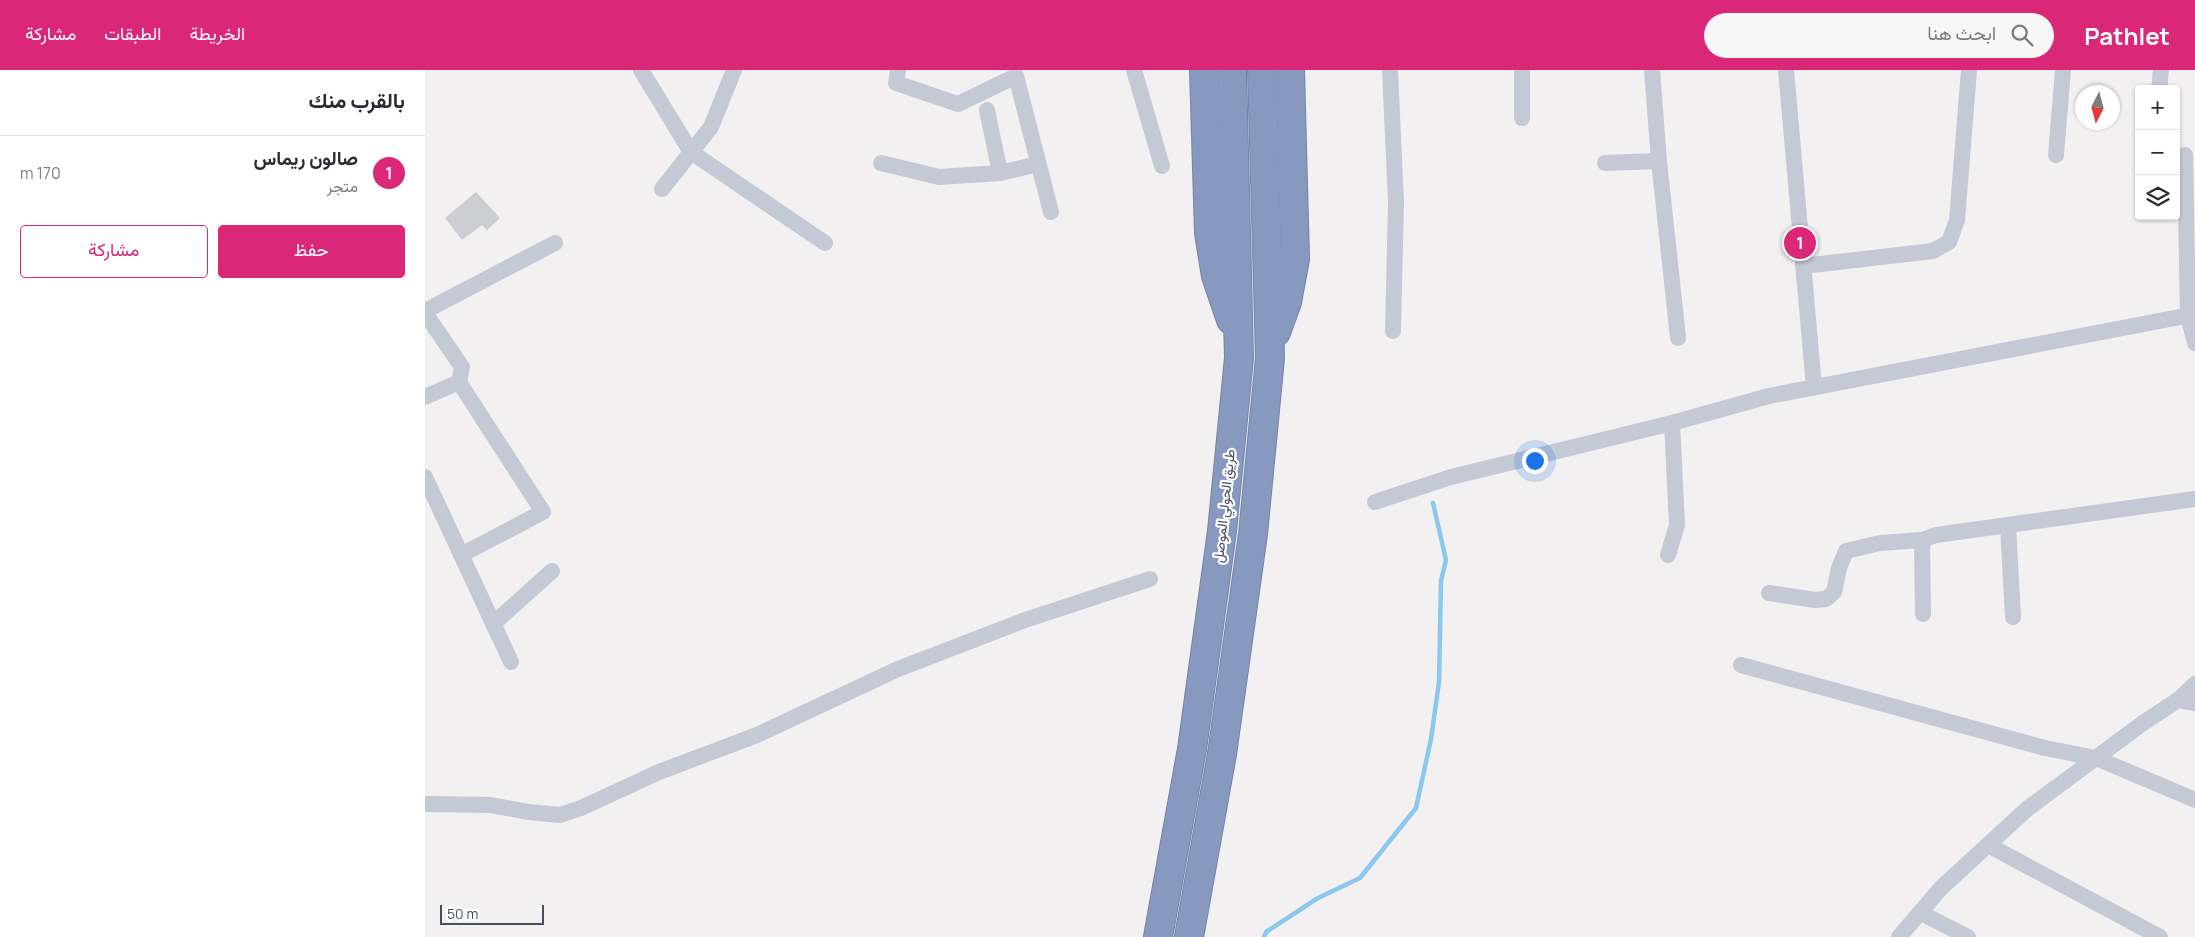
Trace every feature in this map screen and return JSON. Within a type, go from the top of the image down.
[{"type":"highway","points":[[1204,70],[1211,257],[1236,336],[1239,358]]},
{"type":"highway","name":"طريق الحولي الموصل","points":[[1157,937],[1194,730],[1222,531],[1239,358],[1232,70]]},
{"type":"highway","points":[[1262,70],[1270,358]]},
{"type":"highway","points":[[1189,937],[1225,735],[1253,534],[1270,358],[1287,302],[1295,259],[1290,70]]},
{"type":"street","points":[[641,70],[691,152],[825,244]]},
{"type":"street","points":[[662,189],[711,128],[734,70]]},
{"type":"street","points":[[898,70],[896,83],[958,104],[1016,76],[1051,212]]},
{"type":"street","points":[[1134,70],[1162,166]]},
{"type":"street","points":[[1390,70],[1396,202],[1393,331]]},
{"type":"street","points":[[1522,70],[1522,118]]},
{"type":"street","points":[[1652,70],[1659,162],[1678,338]]},
{"type":"street","points":[[1787,70],[1814,387]]},
{"type":"street","points":[[1803,266],[1933,251],[1949,242],[1957,220],[1969,70]]},
{"type":"street","points":[[2056,155],[2063,70]]},
{"type":"street","points":[[2159,85],[2161,70]]},
{"type":"street","points":[[987,110],[1000,173]]},
{"type":"street","points":[[2186,153],[2192,315],[2195,343]]},
{"type":"street","points":[[1605,163],[1659,162]]},
{"type":"street","points":[[881,163],[939,177],[1000,173],[1038,164]]},
{"type":"street","points":[[461,555],[543,512],[459,382],[462,367],[425,312],[555,243]]},
{"type":"street","points":[[1375,502],[1451,477],[1672,423],[1769,396],[2192,315]]},
{"type":"street","points":[[425,397],[459,382]]},
{"type":"street","points":[[1668,555],[1677,525],[1672,423]]},
{"type":"street","points":[[425,477],[511,662]]},
{"type":"street","points":[[1769,592],[1815,600],[1826,599],[1834,592],[1839,568],[1846,551],[1880,544],[1922,540],[1936,535],[2195,499]]},
{"type":"street","points":[[2008,525],[2013,617]]},
{"type":"street","points":[[1922,540],[1923,614]]},
{"type":"street","points":[[493,624],[552,571]]},
{"type":"street","points":[[425,804],[491,805],[527,812],[560,815],[581,808],[659,772],[757,735],[898,669],[1025,620],[1150,579]]},
{"type":"street","points":[[1741,665],[2045,748],[2096,758],[2195,800]]},
{"type":"street","points":[[1899,937],[1941,888],[2027,809],[2143,723],[2178,700],[2195,684]]},
{"type":"street","points":[[2178,700],[2195,703]]},
{"type":"street","points":[[1988,845],[2160,937]]},
{"type":"street","points":[[1921,913],[1968,937]]},
{"type":"building","points":[[476,192],[500,218],[487,230],[482,225],[462,240],[445,218]]},
{"type":"waterway","points":[[1264,937],[1266,932],[1318,898],[1360,878],[1416,808],[1431,739],[1439,682],[1441,581],[1446,560],[1433,503]]},
{"type":"place","name":"صالون ريماس","points":[[1800,243]]}]
